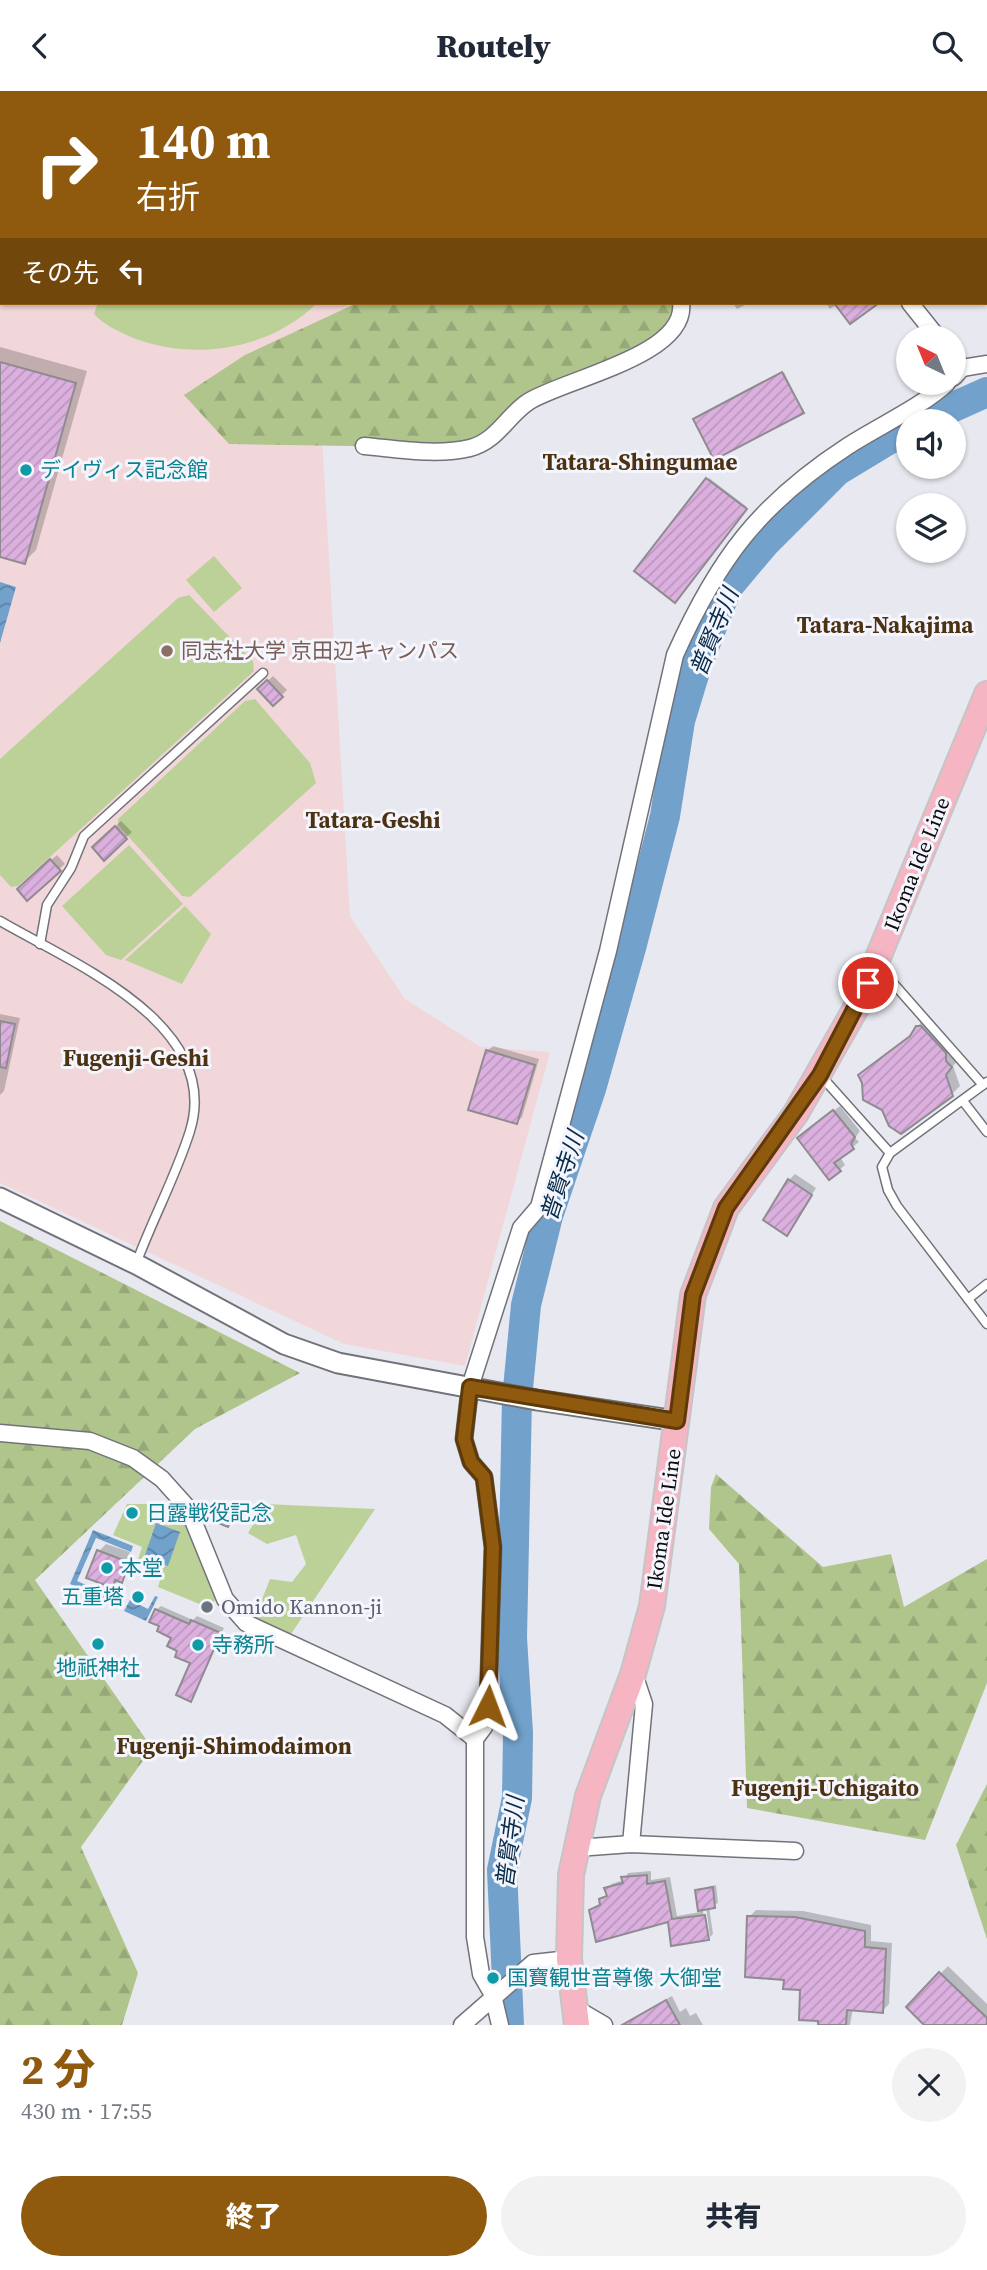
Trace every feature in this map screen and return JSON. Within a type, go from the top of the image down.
[{"type":"main road","name":"Ikoma Ide Line","points":[[576,2016],[569,1959],[571,1875],[588,1796],[634,1674],[652,1606],[693,1295],[726,1208],[820,1075],[876,964],[987,694]]},
{"type":"street","points":[[364,446],[426,451],[472,448],[501,431],[527,402],[643,354],[671,330],[682,305]]},
{"type":"street","points":[[911,305],[927,325]]},
{"type":"street","points":[[966,366],[987,365]]},
{"type":"street","points":[[500,2025],[494,1995],[481,1974],[475,1937],[474,1739],[484,1727],[488,1706],[493,1547],[484,1477],[471,1462],[464,1439],[476,1388],[517,1238],[521,1228],[539,1207],[608,951],[673,667],[692,618],[714,576],[735,545],[766,512],[825,461],[928,395]]},
{"type":"street","points":[[0,1199],[136,1264],[284,1344],[338,1363],[537,1400],[677,1421]]},
{"type":"street","points":[[0,1433],[90,1441],[133,1458],[162,1479],[188,1509],[225,1599],[246,1623],[445,1715],[474,1739]]},
{"type":"street","points":[[631,1844],[644,1704],[634,1674]]},
{"type":"street","points":[[577,1848],[631,1844],[795,1851]]},
{"type":"street","points":[[462,2025],[533,1963],[569,1959]]},
{"type":"street","points":[[576,2016],[604,2025]]},
{"type":"lane","points":[[40,944],[47,905],[71,868],[84,836],[263,673]]},
{"type":"lane","points":[[0,921],[143,1006],[171,1037],[188,1066],[195,1100],[190,1130],[136,1264]]},
{"type":"lane","points":[[876,964],[985,1083],[890,1153],[882,1167],[892,1198],[987,1324]]},
{"type":"lane","points":[[820,1075],[890,1153]]},
{"type":"lane","points":[[963,1101],[987,1132]]},
{"type":"lane","points":[[968,1299],[987,1285]]},
{"type":"shaded area","name":"同志社大学 京田辺キャンパス","points":[[0,305],[347,305],[319,386],[350,916],[405,999],[481,1047],[550,1052],[465,1366],[344,1344],[0,1183]]},
{"type":"green space","points":[[97,305],[315,305],[277,332],[254,341],[204,350],[155,345],[107,325],[94,314]]},
{"type":"green space","points":[[353,305],[680,305],[671,330],[527,402],[472,448],[229,444],[184,395],[245,355]]},
{"type":"green space","points":[[214,556],[242,588],[214,612],[186,580]]},
{"type":"green space","points":[[189,595],[253,661],[254,671],[18,886],[11,887],[0,875],[0,759],[178,598]]},
{"type":"green space","points":[[255,699],[310,763],[316,783],[190,897],[182,896],[118,825],[118,819],[245,701]]},
{"type":"green space","points":[[129,845],[183,904],[121,960],[106,955],[62,906]]},
{"type":"green space","points":[[185,906],[211,934],[182,984],[125,960]]},
{"type":"green space","points":[[0,1221],[300,1373],[195,1429],[35,1580],[152,1748],[81,1847],[138,1973],[122,2025],[0,2025]]},
{"type":"green space","points":[[716,1474],[823,1567],[891,1554],[904,1607],[987,1559],[987,1683],[925,1840],[747,1808],[739,1564],[709,1529],[711,1487]]},
{"type":"green space","points":[[127,1504],[174,1504],[180,1510],[217,1598],[209,1608],[158,1587],[162,1573],[137,1563],[142,1547],[113,1535]]},
{"type":"green space","points":[[265,1504],[375,1509],[291,1634],[245,1617],[252,1604],[261,1602],[270,1579],[292,1582],[306,1564],[296,1535],[267,1544],[248,1533]]},
{"type":"green space","points":[[987,1784],[987,1939],[956,1845]]},
{"type":"water","points":[[0,582],[16,587],[0,643]]},
{"type":"water","points":[[156,1523],[180,1532],[168,1566],[144,1558]]},
{"type":"water","points":[[93,1530],[133,1546],[131,1552],[96,1538],[77,1581],[109,1595],[107,1600],[70,1584]]},
{"type":"water","points":[[155,1596],[158,1597],[146,1621],[124,1611],[130,1600],[148,1609]]},
{"type":"building","points":[[836,305],[876,305],[850,324]]},
{"type":"building","name":"デイヴィス記念館","points":[[0,362],[76,383],[25,564],[0,557]]},
{"type":"building","points":[[782,372],[804,413],[714,460],[693,419]]},
{"type":"building","points":[[706,478],[747,509],[675,603],[634,571]]},
{"type":"building","points":[[267,680],[283,697],[273,706],[257,689]]},
{"type":"building","points":[[115,826],[127,839],[104,861],[92,847]]},
{"type":"building","points":[[50,859],[61,871],[27,901],[17,889]]},
{"type":"building","points":[[0,1021],[15,1024],[6,1068],[0,1067]]},
{"type":"building","points":[[916,1026],[921,1026],[946,1053],[946,1061],[952,1067],[946,1075],[953,1096],[901,1134],[889,1126],[882,1110],[863,1100],[862,1083],[858,1075],[910,1036]]},
{"type":"building","points":[[486,1050],[535,1065],[517,1124],[468,1110]]},
{"type":"building","points":[[833,1110],[855,1137],[851,1144],[854,1149],[834,1163],[841,1171],[829,1180],[797,1138]]},
{"type":"building","points":[[788,1179],[812,1195],[787,1236],[763,1220]]},
{"type":"building","points":[[215,1503],[234,1510],[228,1527],[208,1519]]},
{"type":"building","name":"本堂","points":[[97,1550],[123,1560],[121,1567],[127,1569],[122,1583],[115,1580],[113,1588],[86,1578]]},
{"type":"building","points":[[155,1609],[189,1624],[191,1620],[221,1633],[191,1702],[176,1695],[190,1663],[175,1657],[177,1651],[167,1646],[171,1638],[157,1631],[159,1626],[149,1622]]},
{"type":"building","points":[[647,1875],[647,1884],[665,1881],[672,1919],[705,1915],[709,1940],[671,1946],[668,1922],[596,1942],[589,1910],[600,1905],[599,1899],[607,1896],[604,1888],[623,1883],[621,1877]]},
{"type":"building","points":[[713,1887],[715,1908],[698,1911],[695,1890]]},
{"type":"building","points":[[747,1916],[795,1917],[865,1931],[865,1947],[886,1949],[883,2013],[847,2010],[846,2025],[818,2025],[818,2021],[799,2020],[800,1990],[783,1989],[784,1980],[745,1977]]},
{"type":"building","points":[[939,1972],[987,2018],[987,2025],[924,2025],[906,2007]]},
{"type":"building","points":[[666,2000],[680,2025],[622,2025]]},
{"type":"waterway","name":"普賢寺川","points":[[949,409],[987,392]]},
{"type":"waterway","name":"普賢寺川","points":[[509,2025],[502,1870],[517,1798],[518,1733],[512,1638],[517,1399],[526,1305],[548,1216],[591,1089],[631,948],[665,816],[680,721],[697,665],[727,588],[764,544],[837,471],[896,435]]},
{"type":"place","name":"デイヴィス記念館","points":[[26,470]]},
{"type":"place","name":"同志社大学 京田辺キャンパス","points":[[167,651]]},
{"type":"place","name":"日露戦役記念","points":[[132,1513]]},
{"type":"place","name":"本堂","points":[[107,1568]]},
{"type":"place","name":"五重塔","points":[[138,1597]]},
{"type":"place","name":"Omido Kannon-ji","points":[[207,1607]]},
{"type":"place","name":"地祇神社","points":[[98,1644]]},
{"type":"place","name":"寺務所","points":[[198,1645]]},
{"type":"place","name":"国寶観世音尊像 大御堂","points":[[493,1978]]},
{"type":"district","name":"Tatara-Shingumae","points":[[640,462]]},
{"type":"district","name":"Tatara-Nakajima","points":[[885,625]]},
{"type":"district","name":"Tatara-Geshi","points":[[373,820]]},
{"type":"district","name":"Fugenji-Geshi","points":[[136,1058]]},
{"type":"district","name":"Fugenji-Shimodaimon","points":[[234,1746]]},
{"type":"district","name":"Fugenji-Uchigaito","points":[[825,1788]]},
{"type":"route","points":[[488,1706],[493,1547],[484,1477],[471,1462],[464,1439],[470,1387],[677,1421],[693,1295],[726,1208],[796,1113],[820,1075],[868,983]]}]
